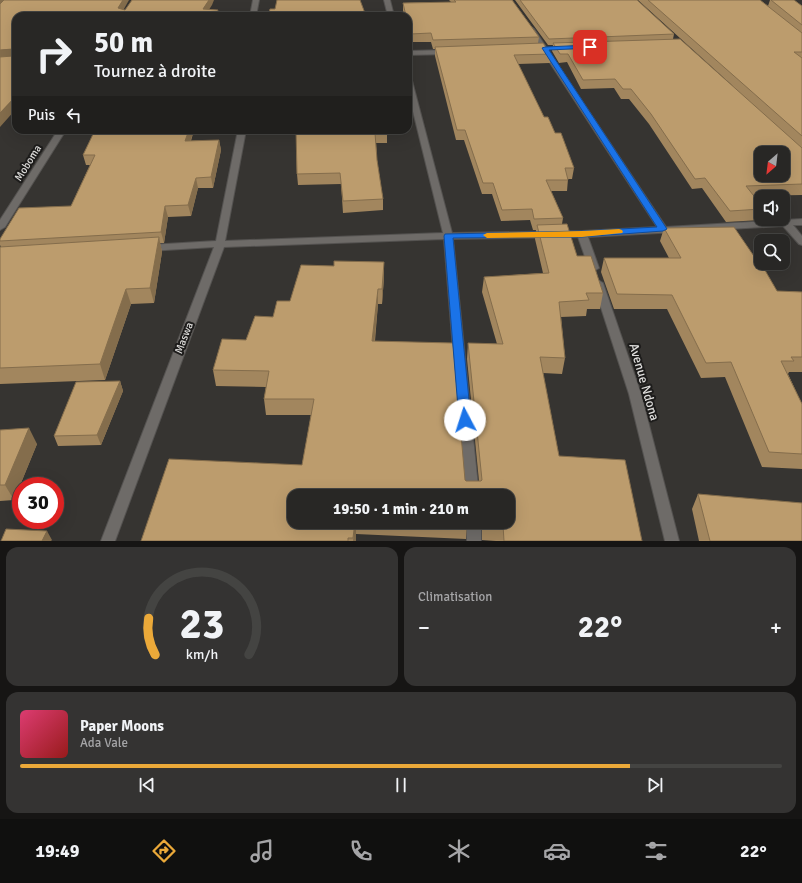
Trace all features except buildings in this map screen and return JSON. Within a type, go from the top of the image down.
[{"type":"street","points":[[254,12],[256,0]]},
{"type":"street","points":[[387,0],[390,12]]},
{"type":"street","points":[[527,24],[545,48],[663,229]]},
{"type":"street","points":[[412,53],[454,52]]},
{"type":"street","points":[[412,93],[448,236],[471,489]]},
{"type":"street","name":"Moboma","points":[[0,227],[59,134]]},
{"type":"street","name":"Maswa","points":[[108,541],[220,244],[241,134]]},
{"type":"street","points":[[790,223],[802,222]]},
{"type":"street","points":[[141,248],[448,236],[582,234],[754,225]]},
{"type":"street","points":[[789,226],[802,242]]},
{"type":"street","name":"Avenue Ndona","points":[[582,234],[634,394],[672,541]]},
{"type":"street","points":[[474,529],[474,541]]},
{"type":"slow traffic","points":[[487,235],[619,232]]},
{"type":"route","points":[[465,420],[448,236],[582,234],[663,229],[545,48],[590,47]]}]
